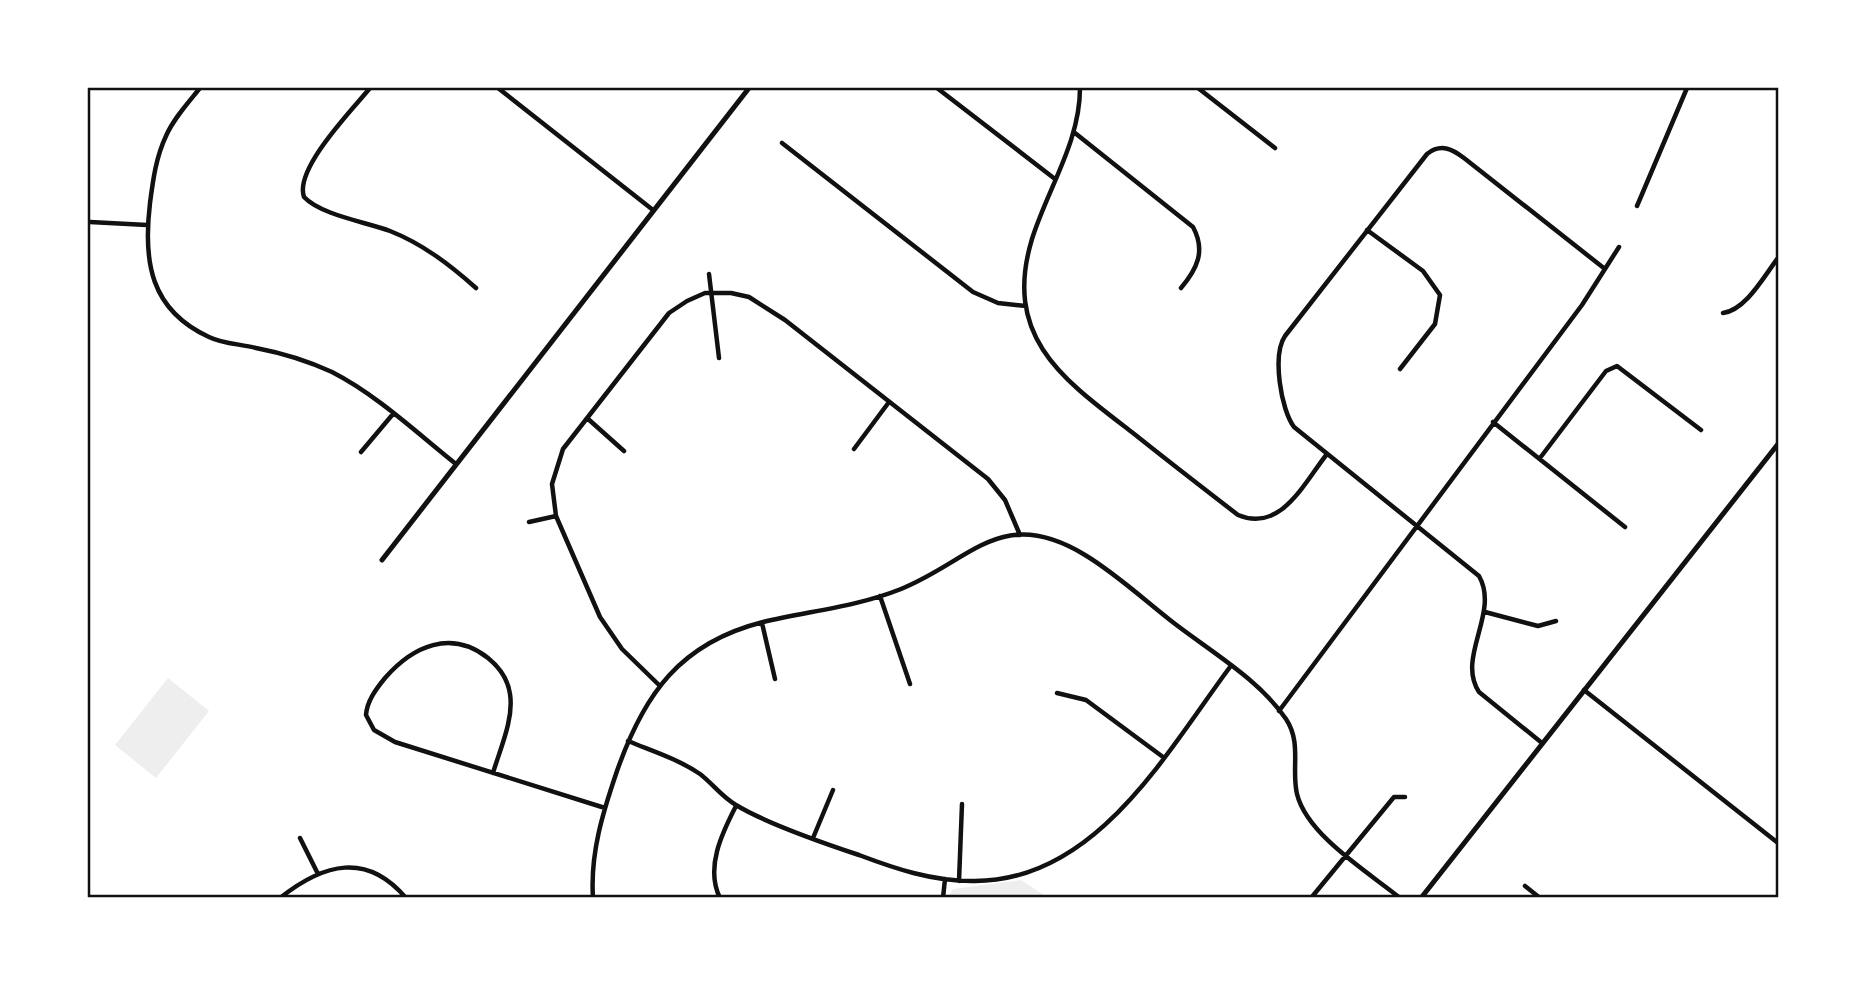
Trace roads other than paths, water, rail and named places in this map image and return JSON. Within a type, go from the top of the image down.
[{"type":"street","points":[[200,88],[165,137],[156,165],[147,225],[146,244],[153,279],[170,308],[188,326],[212,339],[312,364],[334,373],[393,414],[456,464]]},
{"type":"street","points":[[370,88],[304,174],[302,188],[309,202],[413,242],[441,259],[476,288]]},
{"type":"street","points":[[498,88],[653,210]]},
{"type":"street","points":[[382,560],[747,88]]},
{"type":"street","points":[[937,88],[1055,179]]},
{"type":"street","points":[[1080,88],[1074,132],[1029,251],[1025,273],[1026,306],[1043,351],[1061,376],[1238,515],[1257,520],[1272,517],[1285,508],[1327,454]]},
{"type":"street","points":[[1198,88],[1275,148]]},
{"type":"street","points":[[1637,206],[1687,88]]},
{"type":"street","points":[[1074,132],[1193,227],[1199,239],[1200,257],[1181,288]]},
{"type":"street","points":[[782,143],[973,292],[998,303],[1026,306]]},
{"type":"street","points":[[1542,743],[1475,687],[1472,665],[1485,612],[1486,593],[1479,576],[1294,428],[1286,414],[1278,351],[1284,336],[1427,154],[1441,147],[1451,149],[1464,158],[1605,269]]},
{"type":"street","points":[[90,222],[147,225]]},
{"type":"street","points":[[1367,230],[1423,271],[1440,295],[1435,324],[1400,369]]},
{"type":"street","points":[[1279,711],[1335,639],[1416,523],[1493,422],[1619,247]]},
{"type":"street","points":[[1723,313],[1731,312],[1745,300],[1779,258]]},
{"type":"street","points":[[709,274],[719,358]]},
{"type":"street","points":[[659,686],[622,649],[600,617],[556,516],[552,492],[555,467],[563,449],[669,313],[693,298],[711,293],[741,294],[766,307],[988,479],[1006,499],[1020,535]]},
{"type":"street","points":[[1540,458],[1606,371],[1617,366],[1701,430]]},
{"type":"street","points":[[854,449],[889,402]]},
{"type":"street","points":[[361,452],[393,414]]},
{"type":"street","points":[[587,418],[624,451]]},
{"type":"street","points":[[1493,422],[1625,527]]},
{"type":"street","points":[[1421,898],[1779,444]]},
{"type":"street","points":[[528,522],[556,516]]},
{"type":"street","points":[[593,898],[595,849],[636,720],[659,686],[700,648],[727,634],[762,622],[880,596],[918,581],[984,542],[1020,535],[1046,538],[1086,555],[1266,695],[1291,730],[1296,746],[1296,782],[1301,804],[1320,833],[1400,898]]},
{"type":"street","points":[[880,596],[910,684]]},
{"type":"street","points":[[1485,612],[1538,626],[1556,621]]},
{"type":"street","points":[[762,622],[775,679]]},
{"type":"street","points":[[493,773],[507,724],[510,697],[502,673],[476,649],[461,643],[443,642],[418,649],[399,662],[368,704],[366,715],[374,730],[389,739],[493,773],[606,808]]},
{"type":"street","points":[[628,741],[688,767],[736,806],[894,868],[959,881],[1015,875],[1069,852],[1110,821],[1163,757],[1230,667]]},
{"type":"street","points":[[1584,690],[1779,843]]},
{"type":"street","points":[[1057,693],[1086,700],[1163,757]]},
{"type":"street","points":[[814,838],[833,790]]},
{"type":"street","points":[[1311,898],[1345,852],[1391,800],[1405,797]]},
{"type":"street","points":[[959,881],[962,804]]},
{"type":"street","points":[[720,898],[714,881],[714,864],[736,806]]},
{"type":"street","points":[[300,838],[318,874]]},
{"type":"street","points":[[281,898],[318,874],[348,867],[365,868],[383,876],[406,898]]},
{"type":"street","points":[[943,898],[945,879]]},
{"type":"street","points":[[1525,886],[1540,898]]}]
